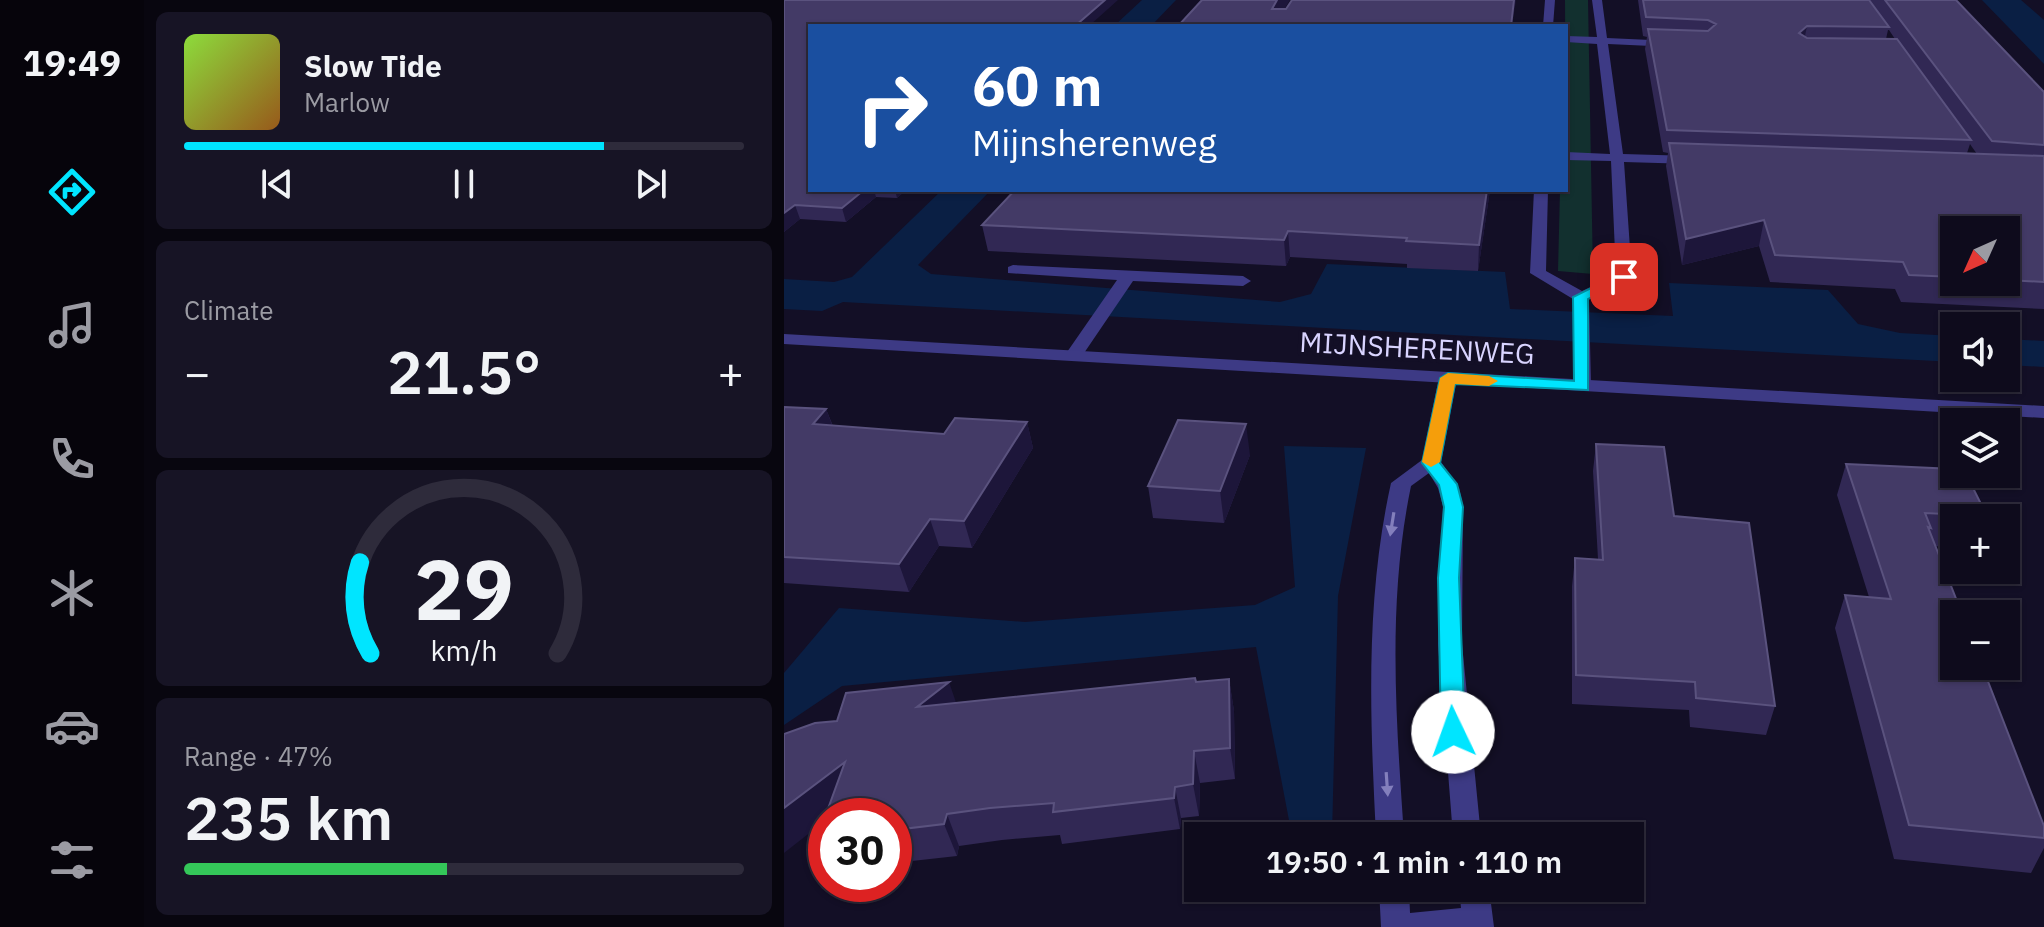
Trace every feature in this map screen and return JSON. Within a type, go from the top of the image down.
[{"type":"street","points":[[1548,24],[1550,0]]},
{"type":"street","points":[[1581,300],[1624,277],[1617,158],[1597,0]]},
{"type":"street","points":[[1568,39],[1691,45]]},
{"type":"street","points":[[1568,156],[1709,161]]},
{"type":"street","points":[[1541,192],[1538,273],[1581,300]]},
{"type":"street","points":[[1013,270],[1123,280],[1243,281]]},
{"type":"street","points":[[1074,355],[1123,280]]},
{"type":"street","points":[[1581,300],[1582,386]]},
{"type":"street","name":"MIJNSHERENWEG","points":[[784,339],[2044,412]]},
{"type":"street","points":[[1389,822],[1384,626],[1390,525],[1401,483],[1431,463],[1448,378]]},
{"type":"street","points":[[1431,463],[1448,484],[1453,507],[1448,578],[1449,656],[1453,732],[1465,822]]},
{"type":"street","points":[[1395,902],[1396,927]]},
{"type":"street","points":[[1409,927],[1479,924],[1476,902]]},
{"type":"green space","points":[[1565,0],[1588,0],[1593,274],[1558,271],[1560,192],[1568,192],[1568,24],[1565,24]]},
{"type":"water","points":[[1142,0],[1176,0],[1153,24],[1116,24]]},
{"type":"water","points":[[1982,0],[2021,0],[2044,20],[2044,64]]},
{"type":"water","points":[[940,192],[989,192],[918,265],[931,274],[1280,302],[1311,294],[1327,264],[1505,272],[1510,309],[1673,316],[1669,283],[1828,290],[1858,324],[1900,333],[1940,335],[1940,361],[843,302],[822,311],[784,309],[784,279],[834,282],[852,277]]},
{"type":"water","points":[[2020,340],[2044,341],[2044,367],[2020,366]]},
{"type":"water","points":[[1284,446],[1366,448],[1338,596],[1332,822],[1289,822],[1256,647],[842,686],[784,725],[784,673],[839,608],[1025,622],[1255,605],[1295,587]]},
{"type":"building","points":[[784,0],[1105,0],[1077,24],[808,24],[808,192],[862,192],[842,208],[795,205],[784,213]]},
{"type":"building","points":[[1202,0],[1277,0],[1272,9],[1286,9],[1292,0],[1514,0],[1511,24],[1180,24]]},
{"type":"building","points":[[1643,0],[1869,0],[1889,27],[1807,26],[1799,33],[1807,38],[1897,39],[1971,140],[1667,130],[1648,29],[1708,31],[1716,24],[1708,20],[1646,17]]},
{"type":"building","points":[[1885,0],[1956,0],[2044,92],[2044,145],[1992,141]]},
{"type":"building","points":[[1669,143],[2044,156],[2044,282],[2020,281],[2020,216],[1940,216],[1940,276],[1909,275],[1903,262],[1775,255],[1764,220],[1686,239]]},
{"type":"building","points":[[1013,192],[1487,192],[1479,245],[1288,231],[1284,240],[982,225]]},
{"type":"building","points":[[784,407],[826,409],[813,424],[944,434],[955,418],[1027,422],[964,521],[930,519],[899,564],[784,557]]},
{"type":"building","points":[[1178,420],[1246,424],[1220,491],[1148,486]]},
{"type":"building","points":[[1596,444],[1664,447],[1674,516],[1749,523],[1775,706],[1696,698],[1695,682],[1576,675],[1575,558],[1603,560]]},
{"type":"building","points":[[1846,464],[1940,468],[1940,488],[1973,488],[1981,504],[1940,504],[1940,514],[1925,513],[1940,558],[1940,584],[1950,584],[1957,600],[1940,600],[1940,680],[1987,680],[2044,826],[2044,838],[1909,825],[1845,595],[1891,599]]},
{"type":"building","points":[[1195,678],[1196,682],[1229,679],[1230,748],[1194,751],[1193,784],[1175,787],[1174,798],[1053,812],[1054,803],[990,808],[947,814],[944,824],[912,828],[912,798],[832,798],[845,762],[784,808],[784,734],[815,723],[837,721],[846,693],[949,682],[917,707]]},
{"type":"slow traffic","points":[[1431,462],[1448,378],[1489,381]]},
{"type":"route","points":[[1453,732],[1448,578],[1453,507],[1448,484],[1431,463],[1448,378],[1582,386],[1581,297],[1624,277]]}]
